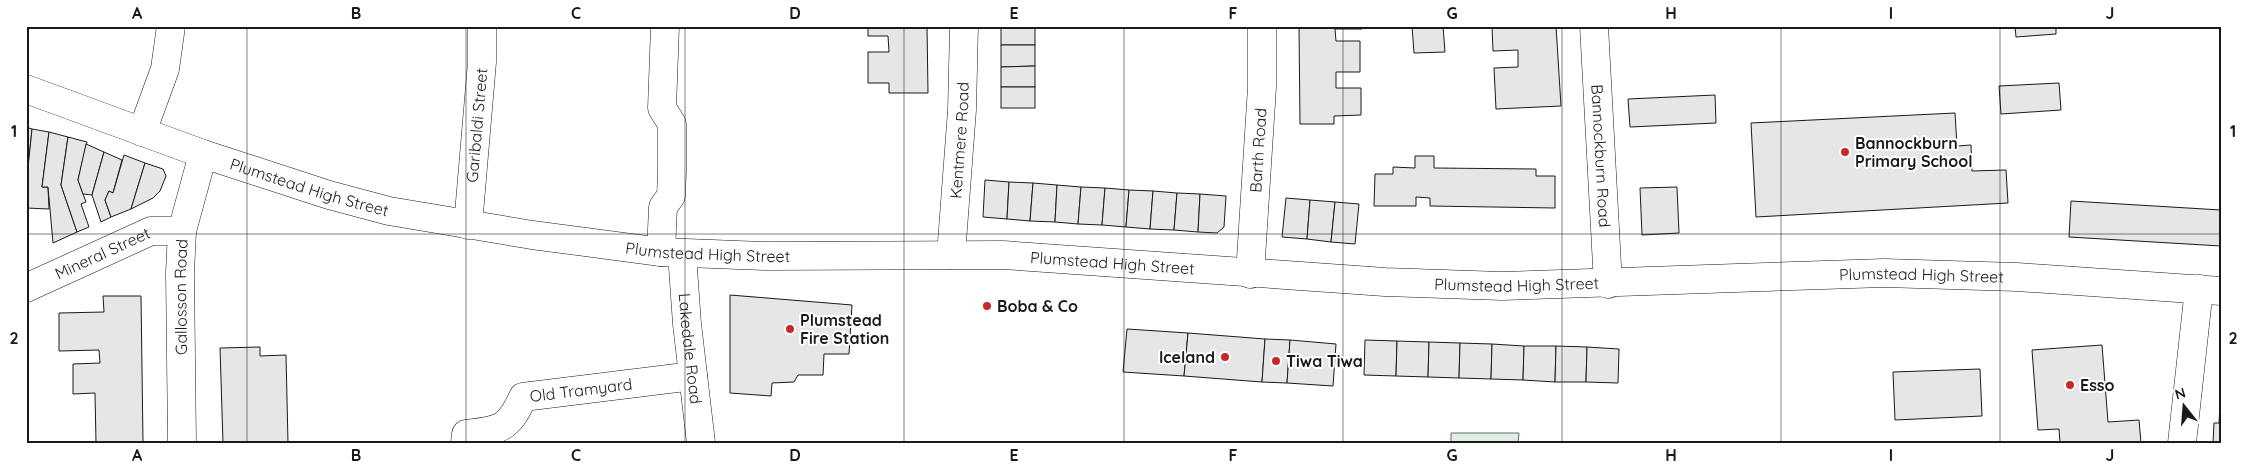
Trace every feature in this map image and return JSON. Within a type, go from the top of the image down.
[{"type":"street","points":[[142,132],[165,69],[171,26]]},
{"type":"street","name":"Garibaldi Street","points":[[468,225],[482,62],[482,26]]},
{"type":"street","name":"Lakedale Road","points":[[664,26],[662,108],[672,124],[672,172],[671,196],[663,207],[693,376],[701,443]]},
{"type":"street","name":"Kentmere Road","points":[[951,255],[962,110],[964,26]]},
{"type":"street","name":"Barth Road","points":[[1250,274],[1262,87],[1262,26]]},
{"type":"street","name":"Bannockburn Road","points":[[1594,26],[1608,284]]},
{"type":"street","name":"Plumstead High Street","points":[[26,89],[203,154],[329,195],[380,209],[468,225],[672,253],[766,256],[1003,255],[1250,274],[1385,282],[1502,286],[1608,284],[1884,273],[2017,278],[2210,290]]},
{"type":"street","name":"Gallosson Road","points":[[182,443],[180,273],[182,231],[203,154]]},
{"type":"street","name":"Mineral Street","points":[[26,288],[151,231],[182,231]]},
{"type":"street","points":[[2182,443],[2210,290]]},
{"type":"street","name":"Old Tramyard","points":[[465,443],[466,434],[496,430],[514,418],[523,397],[693,376]]},
{"type":"green space","points":[[1451,433],[1519,433],[1518,443],[1451,443]]},
{"type":"building","points":[[868,26],[927,26],[928,93],[889,93],[889,83],[868,83],[868,52],[889,52],[888,36],[868,36]]},
{"type":"building","points":[[1001,26],[1035,26],[1035,45],[1001,45]]},
{"type":"building","points":[[1299,26],[1362,26],[1362,29],[1335,29],[1336,41],[1360,41],[1360,72],[1336,72],[1336,88],[1361,88],[1361,115],[1334,116],[1334,124],[1300,124]]},
{"type":"building","points":[[1412,26],[1443,26],[1445,52],[1414,53]]},
{"type":"building","points":[[1492,26],[1556,26],[1561,106],[1496,109],[1494,68],[1518,67],[1518,50],[1493,51]]},
{"type":"building","points":[[2015,26],[2056,26],[2056,34],[2016,37]]},
{"type":"building","points":[[1001,45],[1035,45],[1035,66],[1001,67]]},
{"type":"building","points":[[1035,66],[1035,87],[1001,87],[1001,67]]},
{"type":"building","points":[[2059,83],[2061,110],[2001,114],[1999,86]]},
{"type":"building","points":[[1001,87],[1035,87],[1035,108],[1001,108]]},
{"type":"building","points":[[1715,95],[1716,123],[1630,127],[1628,99]]},
{"type":"building","points":[[1955,113],[1957,146],[1971,145],[1972,171],[2006,170],[2008,203],[1756,217],[1751,123]]},
{"type":"building","points":[[26,127],[32,129],[26,187]]},
{"type":"building","points":[[32,129],[49,132],[42,187],[48,187],[49,209],[26,208],[26,187]]},
{"type":"building","points":[[49,132],[68,137],[61,185],[77,232],[53,243],[48,187],[42,187]]},
{"type":"building","points":[[68,137],[87,142],[78,180],[86,202],[81,204],[89,227],[77,232],[61,185]]},
{"type":"building","points":[[86,144],[104,152],[92,195],[83,194],[78,180]]},
{"type":"building","points":[[104,152],[122,160],[113,193],[109,191],[105,200],[111,217],[101,222],[92,195]]},
{"type":"building","points":[[124,155],[145,163],[131,209],[111,217],[105,200],[109,191],[113,193]]},
{"type":"building","points":[[1415,156],[1434,156],[1434,168],[1536,169],[1536,176],[1555,176],[1555,208],[1430,206],[1430,198],[1416,197],[1416,206],[1374,206],[1375,174],[1393,174],[1393,167],[1415,168]]},
{"type":"building","points":[[145,163],[163,169],[166,176],[160,191],[153,198],[131,209]]},
{"type":"building","points":[[985,180],[1009,182],[1007,219],[983,217]]},
{"type":"building","points":[[1009,182],[1033,183],[1030,221],[1007,219]]},
{"type":"building","points":[[1033,183],[1057,185],[1055,222],[1030,221]]},
{"type":"building","points":[[1057,185],[1081,187],[1078,224],[1055,222]]},
{"type":"building","points":[[1081,187],[1105,188],[1102,225],[1078,224]]},
{"type":"building","points":[[1677,187],[1679,233],[1642,235],[1640,188]]},
{"type":"building","points":[[1105,188],[1129,190],[1126,227],[1102,225]]},
{"type":"building","points":[[1129,190],[1153,191],[1150,229],[1126,227]]},
{"type":"building","points":[[1153,191],[1177,193],[1174,230],[1150,229]]},
{"type":"building","points":[[1177,193],[1200,194],[1198,232],[1174,230]]},
{"type":"building","points":[[1200,194],[1226,196],[1224,227],[1217,233],[1198,232]]},
{"type":"building","points":[[1286,198],[1310,200],[1307,239],[1282,237]]},
{"type":"building","points":[[1310,200],[1335,202],[1331,242],[1307,239]]},
{"type":"building","points":[[2071,201],[2221,210],[2221,246],[2069,237]]},
{"type":"building","points":[[1335,202],[1359,204],[1355,244],[1331,242]]},
{"type":"building","name":"Plumstead Fire Station","points":[[730,295],[852,305],[849,354],[824,354],[823,375],[798,375],[794,382],[772,383],[771,396],[730,393]]},
{"type":"building","points":[[103,296],[141,296],[143,443],[96,443],[95,393],[73,394],[73,364],[100,363],[99,350],[59,351],[59,313],[104,312]]},
{"type":"building","points":[[1127,329],[1188,333],[1184,376],[1123,372]]},
{"type":"building","name":"Iceland","points":[[1188,333],[1265,339],[1262,382],[1184,376]]},
{"type":"building","name":"Tiwa Tiwa","points":[[1265,339],[1290,340],[1287,383],[1262,382]]},
{"type":"building","points":[[1290,340],[1336,344],[1333,386],[1287,383]]},
{"type":"building","points":[[1365,340],[1397,341],[1396,376],[1364,375]]},
{"type":"building","points":[[1397,341],[1429,342],[1428,377],[1396,376]]},
{"type":"building","points":[[1429,342],[1460,343],[1459,378],[1428,377]]},
{"type":"building","points":[[1460,343],[1492,344],[1491,379],[1459,378]]},
{"type":"building","points":[[1492,344],[1524,346],[1523,380],[1491,379]]},
{"type":"building","name":"Esso","points":[[2102,345],[2108,422],[2139,420],[2141,443],[2060,443],[2059,429],[2038,430],[2032,350]]},
{"type":"building","points":[[1524,346],[1556,346],[1555,382],[1523,380]]},
{"type":"building","points":[[1556,346],[1587,347],[1586,382],[1555,382]]},
{"type":"building","points":[[260,347],[260,356],[286,355],[288,443],[223,443],[220,348]]},
{"type":"building","points":[[1587,347],[1619,349],[1618,383],[1586,382]]},
{"type":"building","points":[[1980,369],[1982,416],[1895,420],[1893,372]]},
{"type":"building","points":[[2221,385],[2221,443],[2213,443],[2214,423],[2219,423]]},
{"type":"place","name":"Bannockburn Primary School","points":[[1845,152]]},
{"type":"place","name":"Boba & Co","points":[[987,306]]},
{"type":"place","name":"Plumstead Fire Station","points":[[790,329]]},
{"type":"place","name":"Iceland","points":[[1225,357]]},
{"type":"place","name":"Tiwa Tiwa","points":[[1276,361]]},
{"type":"place","name":"Esso","points":[[2070,385]]}]
